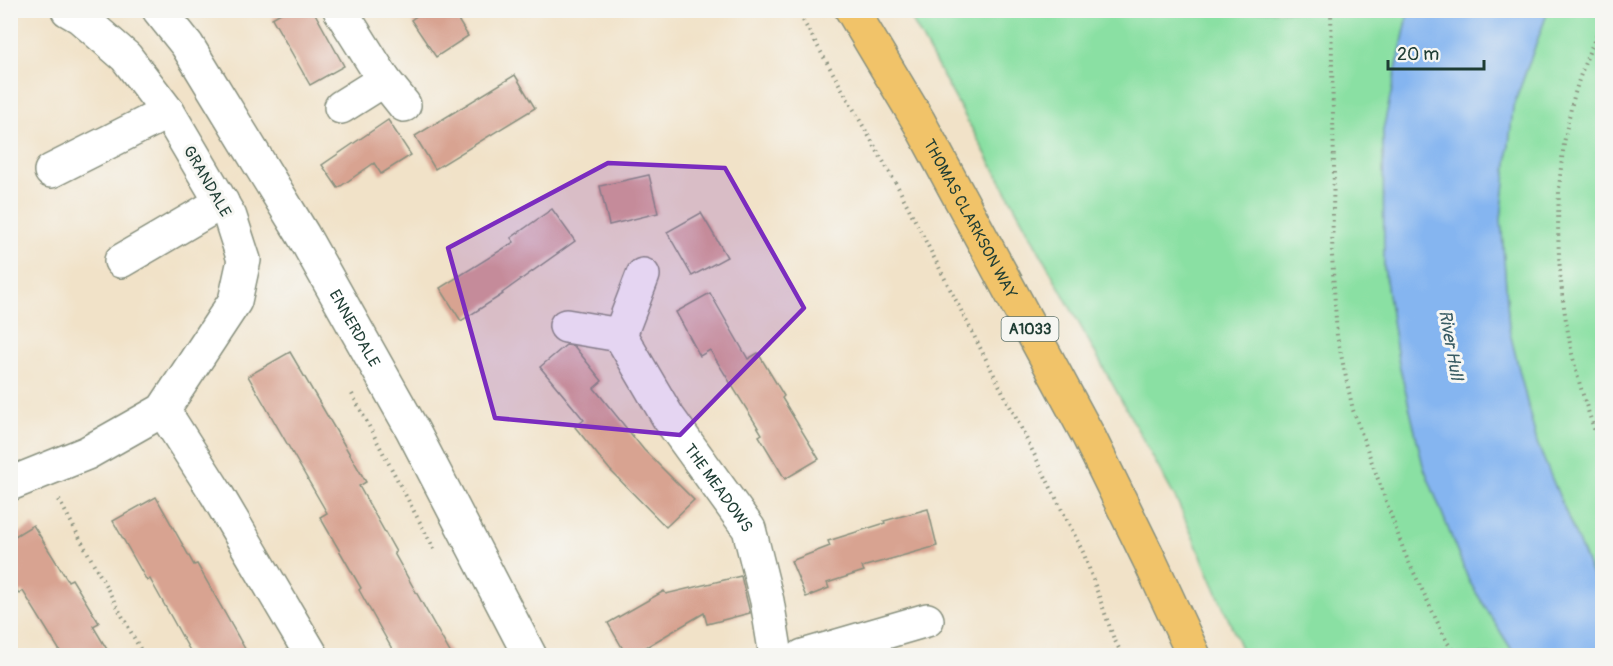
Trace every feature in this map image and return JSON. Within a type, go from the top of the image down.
[{"type":"highway","name":"THOMAS CLARKSON WAY","points":[[852,10],[919,122],[1089,437],[1194,656]]},
{"type":"street","name":"GRANDALE","points":[[10,484],[87,453],[163,410],[235,301],[244,260],[230,217],[168,112],[126,57],[80,17],[68,10]]},
{"type":"street","name":"ENNERDALE","points":[[159,10],[187,45],[303,235],[412,429],[530,656]]},
{"type":"street","points":[[340,10],[384,80],[404,105]]},
{"type":"street","points":[[341,107],[384,80]]},
{"type":"street","points":[[51,171],[168,112]]},
{"type":"street","points":[[121,261],[222,202]]},
{"type":"street","points":[[566,326],[620,335],[644,275]]},
{"type":"street","name":"THE MEADOWS","points":[[620,335],[668,417],[749,529],[767,601],[776,656]]},
{"type":"street","points":[[163,410],[216,493],[312,656]]},
{"type":"street","points":[[803,656],[927,620]]},
{"type":"path","points":[[797,10],[899,189],[1015,416],[1084,554],[1114,639],[1123,656]]},
{"type":"path","points":[[1331,10],[1334,168],[1332,255],[1337,336],[1353,411],[1405,554],[1447,642],[1457,656]]},
{"type":"path","points":[[1602,25],[1589,49],[1570,112],[1559,182],[1558,252],[1569,339],[1602,453]]},
{"type":"path","points":[[350,391],[439,558]]},
{"type":"path","points":[[42,471],[144,656]]},
{"type":"highlighted area","points":[[608,163],[725,168],[804,308],[680,435],[495,418],[448,248]]},
{"type":"green space","points":[[907,11],[1409,11],[1383,131],[1384,267],[1398,359],[1423,465],[1469,581],[1515,655],[1244,655],[1178,503]]},
{"type":"green space","points":[[1548,11],[1602,11],[1602,593],[1592,575],[1537,443],[1509,329],[1501,219],[1513,107]]},
{"type":"water","name":"River Hull","points":[[1409,11],[1548,11],[1513,107],[1501,219],[1509,329],[1537,443],[1592,575],[1602,593],[1602,655],[1515,655],[1469,581],[1423,465],[1398,359],[1384,267],[1383,130]]},
{"type":"building","points":[[286,10],[313,10],[344,66],[310,85],[272,18]]},
{"type":"building","points":[[425,10],[452,10],[468,36],[436,57],[411,20]]},
{"type":"building","points":[[515,75],[535,108],[435,169],[415,136]]},
{"type":"building","points":[[388,120],[411,155],[381,174],[374,163],[338,188],[322,165]]},
{"type":"building","points":[[649,175],[658,213],[609,225],[600,186]]},
{"type":"building","points":[[552,209],[575,241],[503,294],[461,321],[440,288],[514,242],[511,238]]},
{"type":"building","points":[[701,213],[727,257],[692,276],[667,232]]},
{"type":"building","points":[[710,293],[748,359],[758,353],[819,459],[785,479],[759,436],[762,434],[710,350],[700,356],[676,312]]},
{"type":"building","points":[[566,345],[574,346],[602,381],[594,388],[644,450],[694,500],[666,527],[610,470],[575,427],[584,420],[540,367]]},
{"type":"building","points":[[290,352],[366,482],[359,486],[452,656],[396,656],[359,590],[361,588],[320,517],[327,513],[248,376]]},
{"type":"building","points":[[156,497],[249,656],[193,656],[150,579],[147,581],[113,521]]},
{"type":"building","points":[[928,509],[937,546],[862,567],[864,571],[827,583],[829,588],[806,597],[791,561],[830,546],[828,541],[885,523],[884,521]]},
{"type":"building","points":[[33,525],[68,581],[72,579],[99,623],[93,626],[111,656],[63,656],[23,591],[19,594],[10,579],[10,539]]},
{"type":"building","points":[[741,576],[750,613],[707,624],[704,613],[631,656],[627,656],[608,623],[664,591],[666,594]]}]
